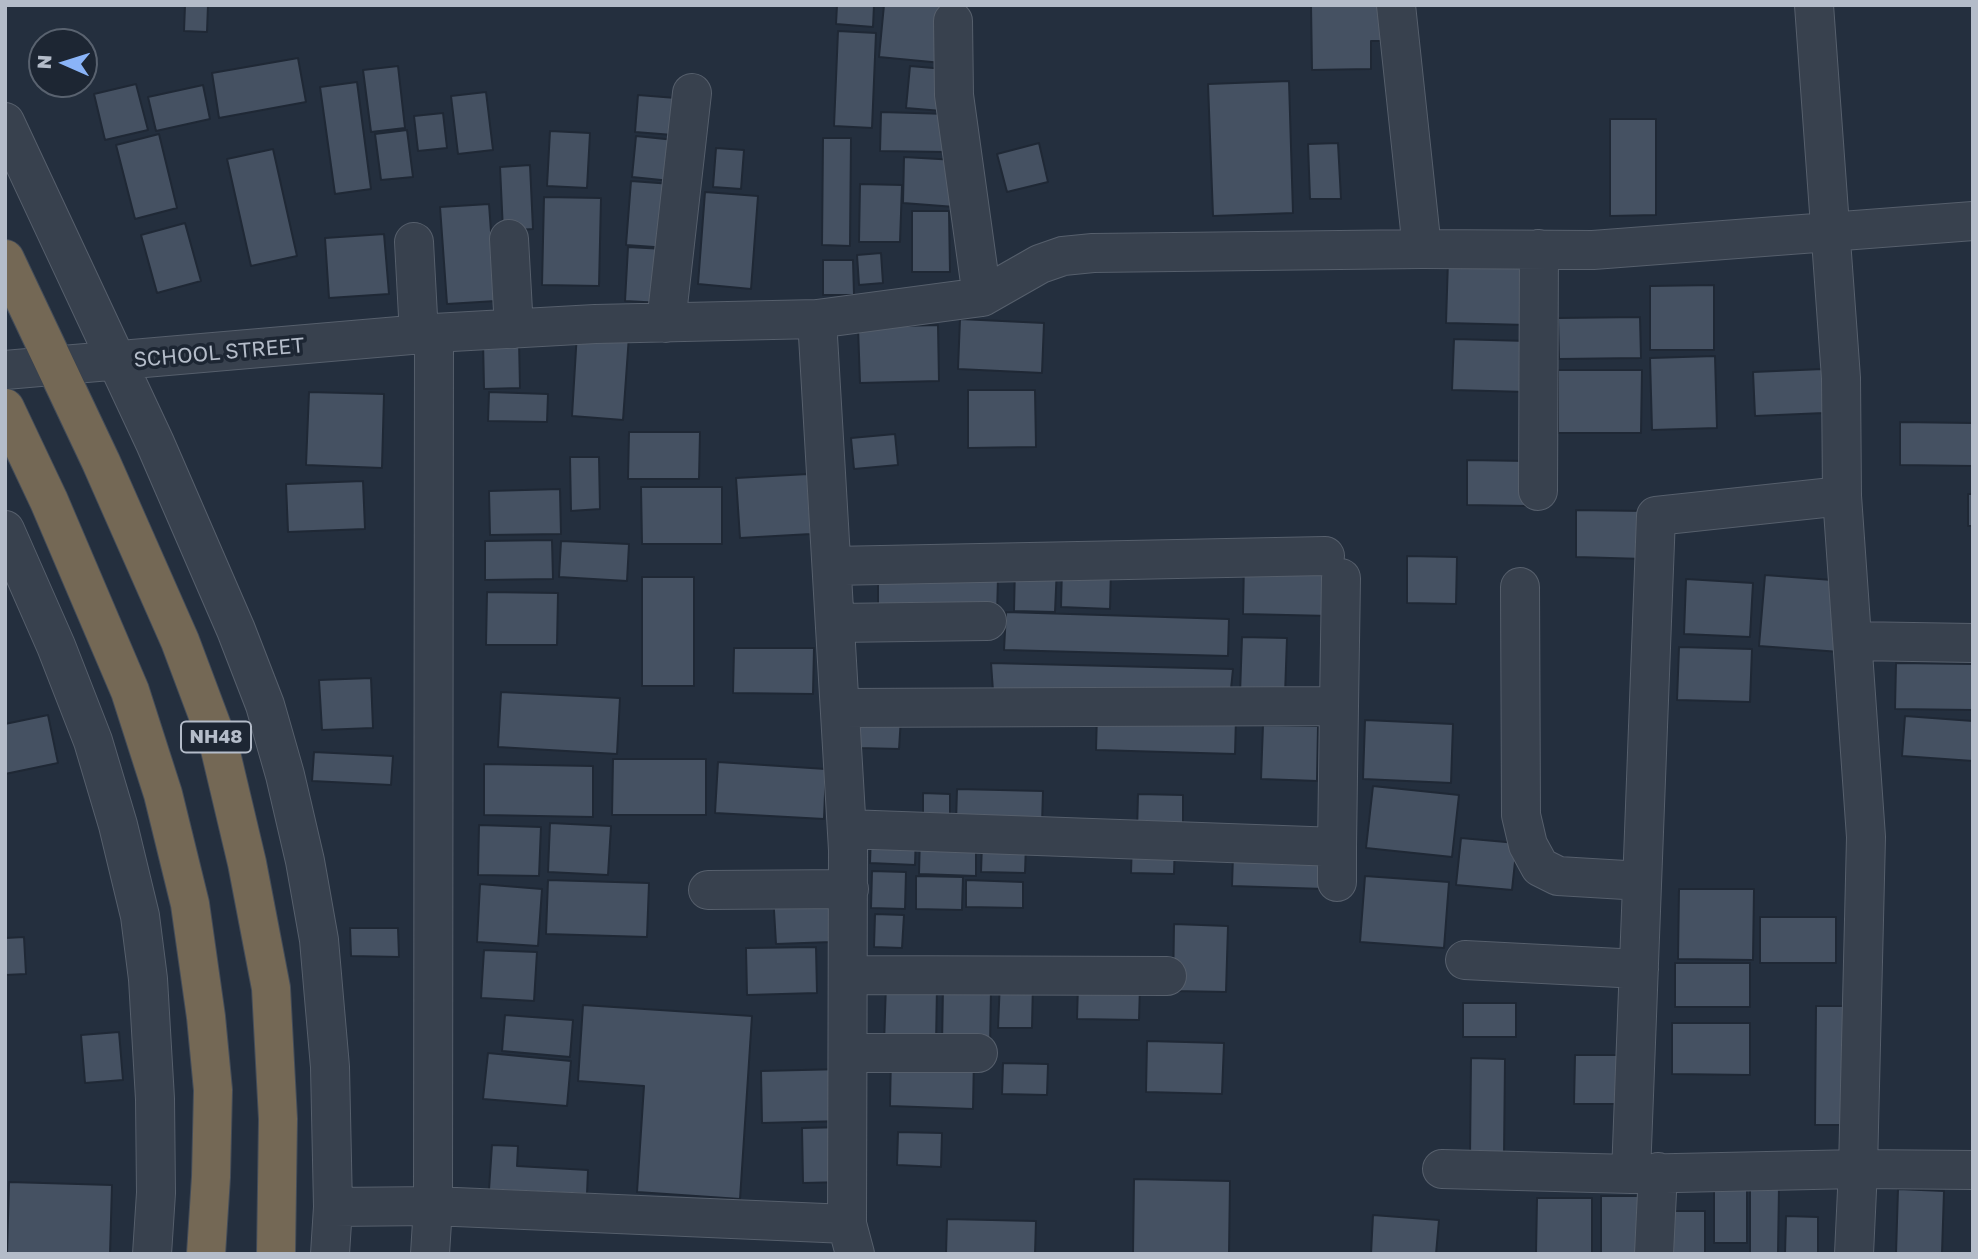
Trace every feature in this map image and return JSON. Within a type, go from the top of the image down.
[{"type":"highway","name":"NH48","points":[[5,259],[180,641],[219,745],[247,863],[271,988],[278,1119],[276,1254]]},
{"type":"highway","name":"NH48","points":[[5,408],[55,514],[130,691],[163,794],[190,904],[213,1090],[206,1254]]},
{"type":"street","points":[[1396,5],[1422,249]]},
{"type":"street","points":[[1814,5],[1832,232],[1841,378],[1842,496],[1866,837],[1858,1169],[1853,1254]]},
{"type":"street","points":[[953,21],[954,95],[982,298],[1040,264],[1073,255],[1134,251],[1593,250],[1973,221]]},
{"type":"street","points":[[666,323],[692,93]]},
{"type":"street","points":[[5,122],[155,443],[265,705],[305,861],[319,940],[330,1067],[334,1207],[330,1254]]},
{"type":"street","points":[[509,239],[514,329]]},
{"type":"street","points":[[414,242],[426,334],[433,1206],[430,1254]]},
{"type":"street","points":[[1538,491],[1539,249]]},
{"type":"street","name":"SCHOOL STREET","points":[[5,370],[426,334],[817,319],[982,298]]},
{"type":"street","points":[[334,1207],[433,1206],[851,1239],[847,829],[817,319]]},
{"type":"street","points":[[1654,1254],[1645,1173],[1639,968],[1656,516],[1842,496]]},
{"type":"street","points":[[5,530],[56,646],[93,741],[118,825],[139,916],[148,979],[155,1099],[156,1193],[152,1254]]},
{"type":"street","points":[[832,566],[1333,567],[1339,706],[1337,865],[847,829]]},
{"type":"street","points":[[1520,587],[1521,815],[1528,845],[1540,867],[1558,876],[1642,881]]},
{"type":"street","points":[[835,623],[987,621]]},
{"type":"street","points":[[1853,641],[1973,643]]},
{"type":"street","points":[[840,708],[1339,706]]},
{"type":"street","points":[[708,890],[849,889]]},
{"type":"street","points":[[1465,960],[1639,968]]},
{"type":"street","points":[[848,975],[1167,976]]},
{"type":"street","points":[[848,1053],[978,1053]]},
{"type":"street","points":[[1442,1169],[1645,1173],[1973,1170]]},
{"type":"building","points":[[185,5],[208,5],[207,32],[184,31]]},
{"type":"building","points":[[837,5],[874,5],[873,27],[836,24]]},
{"type":"building","points":[[884,5],[947,5],[942,63],[879,57]]},
{"type":"building","points":[[1311,5],[1383,5],[1386,41],[1371,41],[1371,69],[1312,70]]},
{"type":"building","points":[[838,31],[876,33],[872,128],[834,126]]},
{"type":"building","points":[[298,58],[306,102],[219,118],[212,73]]},
{"type":"building","points":[[398,66],[405,128],[371,132],[363,70]]},
{"type":"building","points":[[910,66],[945,69],[942,111],[906,108]]},
{"type":"building","points":[[1289,81],[1293,213],[1213,216],[1208,84]]},
{"type":"building","points":[[357,82],[371,189],[335,194],[320,87]]},
{"type":"building","points":[[136,84],[148,130],[105,140],[95,98],[98,98],[98,93]]},
{"type":"building","points":[[203,85],[210,119],[156,131],[148,97]]},
{"type":"building","points":[[486,92],[493,150],[458,154],[451,96]]},
{"type":"building","points":[[638,95],[676,98],[673,135],[635,132]]},
{"type":"building","points":[[881,112],[948,114],[947,152],[880,151]]},
{"type":"building","points":[[443,113],[447,148],[418,151],[414,116]]},
{"type":"building","points":[[1610,119],[1656,119],[1656,215],[1610,216]]},
{"type":"building","points":[[407,130],[413,177],[381,180],[375,134]]},
{"type":"building","points":[[550,131],[590,133],[587,188],[547,186]]},
{"type":"building","points":[[159,134],[177,208],[135,219],[116,145]]},
{"type":"building","points":[[636,136],[675,140],[671,181],[632,177]]},
{"type":"building","points":[[823,138],[851,138],[850,246],[822,245]]},
{"type":"building","points":[[1039,143],[1048,182],[1007,192],[997,154]]},
{"type":"building","points":[[1338,143],[1341,199],[1310,199],[1308,144]]},
{"type":"building","points":[[716,148],[744,150],[741,189],[713,187]]},
{"type":"building","points":[[273,149],[297,256],[251,266],[227,159]]},
{"type":"building","points":[[904,157],[956,160],[955,207],[903,203]]},
{"type":"building","points":[[530,165],[533,229],[503,231],[500,167]]},
{"type":"building","points":[[631,181],[672,184],[668,248],[626,245]]},
{"type":"building","points":[[860,184],[902,185],[900,242],[859,242]]},
{"type":"building","points":[[705,192],[758,196],[751,289],[698,284]]},
{"type":"building","points":[[544,197],[601,198],[599,286],[542,285]]},
{"type":"building","points":[[489,204],[496,301],[447,304],[440,207]]},
{"type":"building","points":[[912,211],[949,211],[950,272],[912,272]]},
{"type":"building","points":[[185,223],[201,281],[157,293],[141,235]]},
{"type":"building","points":[[384,234],[389,294],[329,298],[325,238]]},
{"type":"building","points":[[628,247],[665,249],[662,303],[625,301]]},
{"type":"building","points":[[881,253],[883,283],[859,285],[857,255]]},
{"type":"building","points":[[823,260],[853,260],[854,295],[823,295]]},
{"type":"building","points":[[1448,260],[1528,262],[1527,325],[1446,323]]},
{"type":"building","points":[[1714,285],[1714,350],[1650,350],[1650,286]]},
{"type":"building","points":[[1640,317],[1641,358],[1559,359],[1558,318]]},
{"type":"building","points":[[960,319],[1044,323],[1042,373],[958,369]]},
{"type":"building","points":[[938,325],[939,381],[860,383],[858,327]]},
{"type":"building","points":[[577,332],[629,336],[623,420],[572,416]]},
{"type":"building","points":[[1454,339],[1528,341],[1527,392],[1452,390]]},
{"type":"building","points":[[483,340],[519,340],[520,388],[484,389]]},
{"type":"building","points":[[1715,356],[1717,428],[1652,430],[1650,358]]},
{"type":"building","points":[[1823,369],[1824,413],[1755,416],[1753,372]]},
{"type":"building","points":[[1558,370],[1642,370],[1641,433],[1558,433]]},
{"type":"building","points":[[968,390],[1035,390],[1036,447],[968,448]]},
{"type":"building","points":[[309,392],[384,394],[382,468],[306,465]]},
{"type":"building","points":[[489,392],[548,394],[547,422],[488,421]]},
{"type":"building","points":[[1900,422],[1973,423],[1973,466],[1900,465]]},
{"type":"building","points":[[629,432],[700,432],[699,479],[628,479]]},
{"type":"building","points":[[895,434],[898,465],[854,469],[851,438]]},
{"type":"building","points":[[570,457],[599,457],[600,509],[571,511]]},
{"type":"building","points":[[1467,460],[1528,461],[1527,506],[1467,505]]},
{"type":"building","points":[[808,474],[811,534],[740,538],[736,478]]},
{"type":"building","points":[[363,481],[365,529],[288,532],[286,484]]},
{"type":"building","points":[[641,487],[722,487],[722,544],[642,544]]},
{"type":"building","points":[[560,489],[561,534],[490,535],[489,491]]},
{"type":"building","points":[[1968,494],[1973,494],[1973,526],[1968,526]]},
{"type":"building","points":[[1576,510],[1645,511],[1644,559],[1576,557]]},
{"type":"building","points":[[552,540],[553,579],[485,580],[485,541]]},
{"type":"building","points":[[561,541],[629,544],[627,581],[559,577]]},
{"type":"building","points":[[1407,556],[1457,557],[1456,604],[1407,603]]},
{"type":"building","points":[[1244,561],[1332,564],[1330,616],[1243,614]]},
{"type":"building","points":[[1015,566],[1057,567],[1055,612],[1014,611]]},
{"type":"building","points":[[1062,567],[1111,569],[1110,609],[1061,607]]},
{"type":"building","points":[[878,573],[998,577],[997,615],[878,612]]},
{"type":"building","points":[[1765,575],[1846,581],[1840,652],[1759,646]]},
{"type":"building","points":[[642,577],[694,577],[694,686],[642,686]]},
{"type":"building","points":[[1686,579],[1753,583],[1750,637],[1684,634]]},
{"type":"building","points":[[487,592],[558,593],[557,645],[486,645]]},
{"type":"building","points":[[1006,612],[1229,619],[1228,656],[1004,650]]},
{"type":"building","points":[[1242,637],[1287,638],[1285,695],[1240,694]]},
{"type":"building","points":[[1679,647],[1752,649],[1750,702],[1677,700]]},
{"type":"building","points":[[734,648],[814,648],[813,694],[733,693]]},
{"type":"building","points":[[991,663],[1233,669],[1231,689],[993,691]]},
{"type":"building","points":[[1896,663],[1973,664],[1973,710],[1895,709]]},
{"type":"building","points":[[371,678],[373,728],[322,730],[319,680]]},
{"type":"building","points":[[501,692],[620,698],[617,754],[498,747]]},
{"type":"building","points":[[1097,714],[1236,718],[1235,754],[1096,750]]},
{"type":"building","points":[[48,715],[58,763],[5,774],[5,724]]},
{"type":"building","points":[[859,716],[901,718],[899,749],[858,748]]},
{"type":"building","points":[[1905,716],[1973,721],[1973,761],[1902,756]]},
{"type":"building","points":[[1365,720],[1453,724],[1451,783],[1363,779]]},
{"type":"building","points":[[1263,725],[1318,726],[1317,781],[1261,779]]},
{"type":"building","points":[[314,752],[393,756],[391,785],[312,781]]},
{"type":"building","points":[[613,759],[706,759],[706,815],[612,815]]},
{"type":"building","points":[[718,762],[826,769],[824,819],[715,813]]},
{"type":"building","points":[[484,764],[593,766],[593,817],[484,815]]},
{"type":"building","points":[[1373,786],[1459,795],[1452,857],[1366,848]]},
{"type":"building","points":[[957,789],[1043,791],[1042,825],[956,823]]},
{"type":"building","points":[[923,793],[950,794],[950,824],[923,824]]},
{"type":"building","points":[[1138,794],[1183,795],[1183,833],[1137,832]]},
{"type":"building","points":[[550,823],[611,826],[608,875],[548,872]]},
{"type":"building","points":[[479,825],[541,827],[539,876],[478,875]]},
{"type":"building","points":[[871,833],[916,834],[915,865],[870,863]]},
{"type":"building","points":[[920,836],[976,838],[976,876],[919,874]]},
{"type":"building","points":[[1461,838],[1517,843],[1512,890],[1456,885]]},
{"type":"building","points":[[1132,841],[1175,842],[1174,874],[1131,873]]},
{"type":"building","points":[[982,843],[1026,844],[1025,873],[981,872]]},
{"type":"building","points":[[1233,855],[1326,857],[1324,889],[1232,886]]},
{"type":"building","points":[[872,871],[906,872],[905,909],[871,908]]},
{"type":"building","points":[[916,876],[963,877],[962,910],[916,909]]},
{"type":"building","points":[[1365,876],[1449,882],[1444,948],[1360,942]]},
{"type":"building","points":[[548,880],[649,883],[647,937],[546,934]]},
{"type":"building","points":[[966,880],[1023,882],[1023,908],[966,907]]},
{"type":"building","points":[[480,884],[542,889],[538,946],[477,942]]},
{"type":"building","points":[[1679,889],[1754,889],[1753,960],[1678,959]]},
{"type":"building","points":[[830,892],[832,942],[776,944],[773,894]]},
{"type":"building","points":[[875,914],[904,915],[902,948],[874,947]]},
{"type":"building","points":[[1760,917],[1836,917],[1836,963],[1760,963]]},
{"type":"building","points":[[1174,924],[1228,926],[1226,992],[1173,991]]},
{"type":"building","points":[[350,928],[398,928],[399,957],[351,956]]},
{"type":"building","points":[[24,937],[26,974],[5,975],[5,938]]},
{"type":"building","points":[[816,947],[817,993],[747,995],[746,948]]},
{"type":"building","points":[[484,950],[537,952],[534,1001],[481,998]]},
{"type":"building","points":[[1675,963],[1750,963],[1750,1007],[1675,1007]]},
{"type":"building","points":[[1000,981],[1033,982],[1032,1028],[998,1028]]},
{"type":"building","points":[[886,984],[937,986],[936,1045],[884,1044]]},
{"type":"building","points":[[1078,984],[1140,986],[1139,1020],[1077,1019]]},
{"type":"building","points":[[943,987],[991,989],[990,1046],[942,1045]]},
{"type":"building","points":[[1463,1003],[1516,1003],[1516,1037],[1463,1037]]},
{"type":"building","points":[[583,1005],[752,1016],[740,1199],[637,1192],[644,1086],[578,1081]]},
{"type":"building","points":[[1816,1006],[1848,1006],[1847,1125],[1815,1125]]},
{"type":"building","points":[[505,1015],[573,1020],[570,1057],[502,1051]]},
{"type":"building","points":[[1672,1023],[1750,1023],[1750,1075],[1672,1074]]},
{"type":"building","points":[[119,1032],[123,1080],[85,1083],[81,1035]]},
{"type":"building","points":[[1147,1041],[1224,1043],[1222,1094],[1146,1092]]},
{"type":"building","points":[[488,1053],[571,1061],[567,1106],[483,1099]]},
{"type":"building","points":[[891,1055],[974,1057],[973,1109],[890,1106]]},
{"type":"building","points":[[1575,1055],[1631,1055],[1631,1104],[1574,1104]]},
{"type":"building","points":[[1471,1058],[1505,1059],[1504,1157],[1470,1157]]},
{"type":"building","points":[[1003,1063],[1048,1064],[1047,1095],[1002,1094]]},
{"type":"building","points":[[843,1069],[845,1121],[762,1123],[761,1071]]},
{"type":"building","points":[[844,1127],[846,1182],[803,1183],[802,1128]]},
{"type":"building","points":[[898,1132],[942,1133],[941,1167],[897,1165]]},
{"type":"building","points":[[492,1145],[518,1146],[517,1166],[588,1170],[587,1194],[489,1190]]},
{"type":"building","points":[[1134,1179],[1230,1181],[1229,1254],[1133,1254]]},
{"type":"building","points":[[1714,1180],[1747,1180],[1747,1243],[1714,1243]]},
{"type":"building","points":[[9,1182],[112,1185],[110,1254],[7,1254]]},
{"type":"building","points":[[1779,1186],[1778,1254],[1750,1254],[1750,1187]]},
{"type":"building","points":[[1898,1189],[1944,1191],[1942,1254],[1896,1254]]},
{"type":"building","points":[[1601,1196],[1638,1196],[1638,1254],[1601,1254]]},
{"type":"building","points":[[1537,1198],[1592,1198],[1592,1254],[1536,1254]]},
{"type":"building","points":[[1664,1211],[1705,1211],[1705,1254],[1664,1254]]},
{"type":"building","points":[[1373,1215],[1439,1220],[1436,1254],[1371,1254]]},
{"type":"building","points":[[1786,1216],[1818,1217],[1818,1254],[1785,1254]]},
{"type":"building","points":[[947,1219],[1036,1221],[1035,1254],[946,1254]]}]
